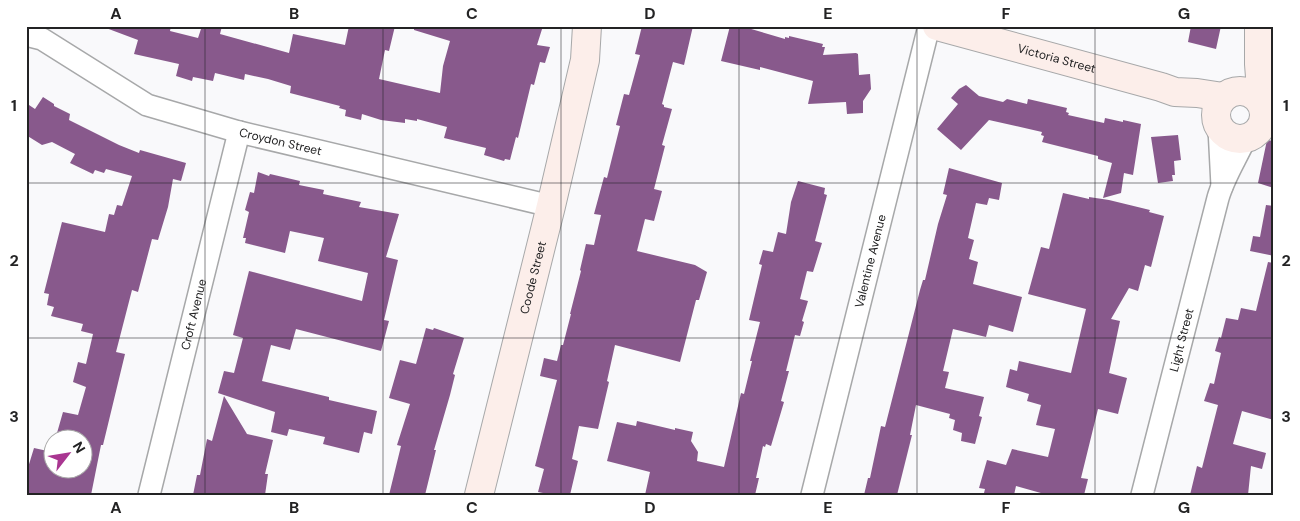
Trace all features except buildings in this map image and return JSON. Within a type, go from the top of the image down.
[{"type":"street","name":"Coode Street","points":[[479,495],[551,206],[585,60],[587,26]]},
{"type":"street","name":"Coode Street","points":[[585,60],[602,26]]},
{"type":"street","name":"Valentine Avenue","points":[[812,495],[929,26]]},
{"type":"street","name":"Victoria Street","points":[[937,26],[1161,86],[1175,92],[1218,126]]},
{"type":"street","name":"Light Street","points":[[1227,95],[1251,47],[1259,26]]},
{"type":"street","name":"Light Street","points":[[1142,495],[1222,186],[1262,123],[1259,26]]},
{"type":"street","name":"Croydon Street","points":[[26,35],[42,39],[147,105],[239,132],[551,206]]},
{"type":"street","points":[[1237,91],[1251,93],[1262,123],[1230,138],[1224,134],[1218,126],[1216,110],[1227,95],[1237,91]]},
{"type":"street","name":"Victoria Street","points":[[1175,92],[1227,95]]},
{"type":"street","name":"Light Street","points":[[1218,126],[1222,186]]},
{"type":"street","name":"Croft Avenue","points":[[148,495],[239,132]]}]
